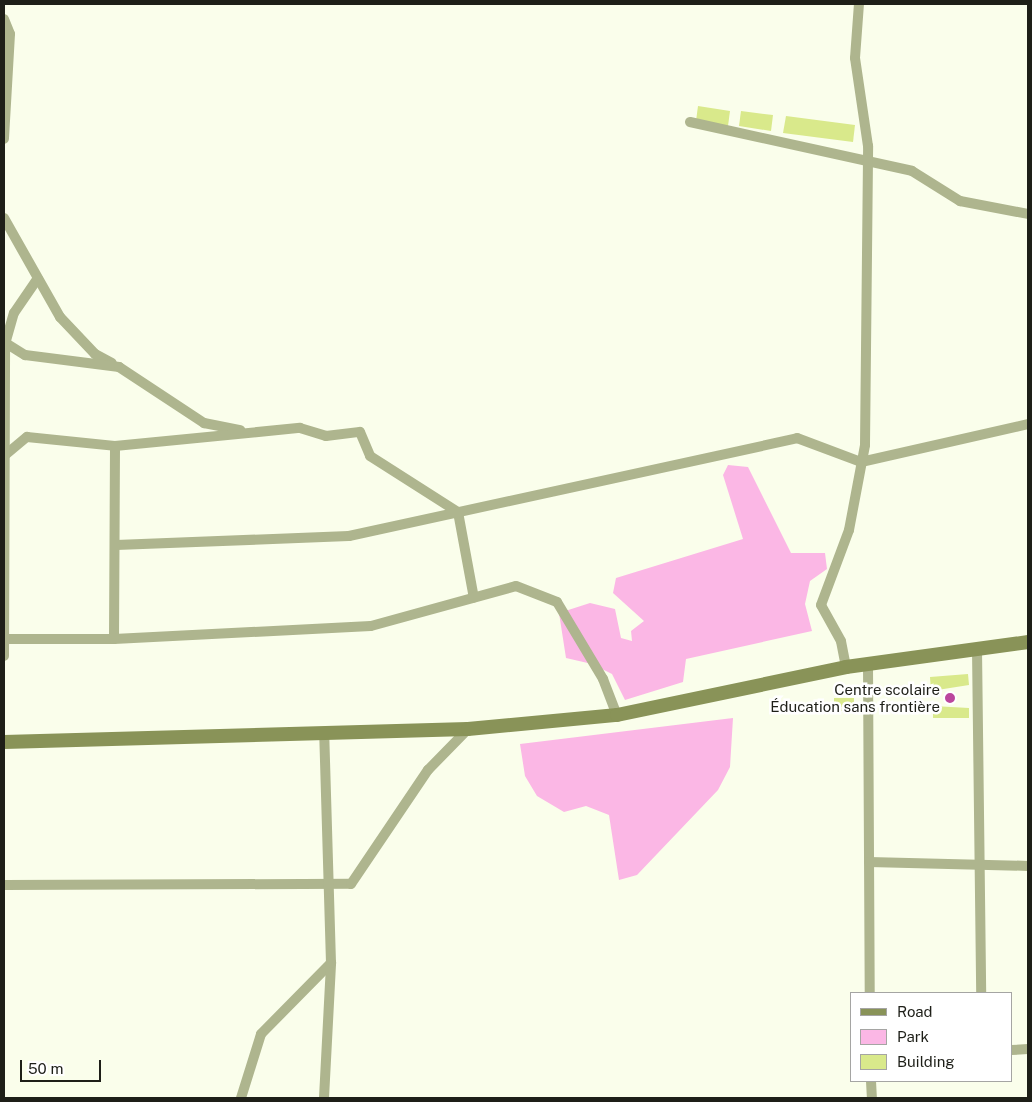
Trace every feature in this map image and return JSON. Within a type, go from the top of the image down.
[{"type":"main road","points":[[4,742],[468,728],[617,715],[868,664],[1028,642]]},
{"type":"street","points":[[846,668],[841,641],[821,605],[849,530],[865,445],[867,161],[855,58],[859,4]]},
{"type":"street","points":[[4,19],[10,34],[4,139]]},
{"type":"street","points":[[690,122],[912,171],[960,201],[1028,214]]},
{"type":"street","points":[[4,218],[60,317],[95,354],[119,367],[204,422],[251,432]]},
{"type":"street","points":[[4,656],[5,343],[14,313],[38,278]]},
{"type":"street","points":[[5,343],[25,354],[119,367]]},
{"type":"street","points":[[116,545],[349,536],[797,438],[861,462],[1028,424]]},
{"type":"street","points":[[5,454],[27,437],[115,446],[300,428],[326,436],[360,432],[370,456],[458,512],[474,598]]},
{"type":"street","points":[[114,639],[116,545],[115,446]]},
{"type":"street","points":[[4,639],[114,639],[371,626],[516,586],[557,602],[603,679],[617,715]]},
{"type":"street","points":[[978,649],[981,992]]},
{"type":"street","points":[[868,664],[870,992]]},
{"type":"street","points":[[4,885],[351,884],[428,770],[468,728]]},
{"type":"street","points":[[324,732],[331,885],[331,963],[324,1098]]},
{"type":"street","points":[[869,862],[1028,866]]},
{"type":"street","points":[[241,1098],[261,1034],[331,963]]},
{"type":"street","points":[[1012,1050],[1028,1049]]},
{"type":"street","points":[[872,1082],[872,1098]]},
{"type":"green space","points":[[728,465],[748,467],[791,553],[825,553],[827,569],[810,581],[805,604],[812,631],[686,659],[683,682],[625,700],[612,674],[592,664],[566,658],[559,613],[590,603],[615,609],[621,638],[632,641],[631,631],[644,621],[613,593],[616,578],[743,539],[723,475]]},
{"type":"green space","points":[[733,718],[730,767],[718,790],[637,875],[619,880],[609,815],[586,806],[564,812],[537,796],[525,776],[520,744]]},
{"type":"building","points":[[698,106],[730,111],[728,126],[696,121]]},
{"type":"building","points":[[741,111],[773,115],[771,131],[739,126]]},
{"type":"building","points":[[786,116],[855,125],[853,142],[783,133]]},
{"type":"building","points":[[968,674],[969,685],[931,691],[930,677]]},
{"type":"building","points":[[834,698],[854,698],[854,711],[834,711]]},
{"type":"building","points":[[933,706],[969,708],[969,718],[933,718]]},
{"type":"place","name":"Centre scolaire Éducation sans frontière","points":[[950,698]]}]
